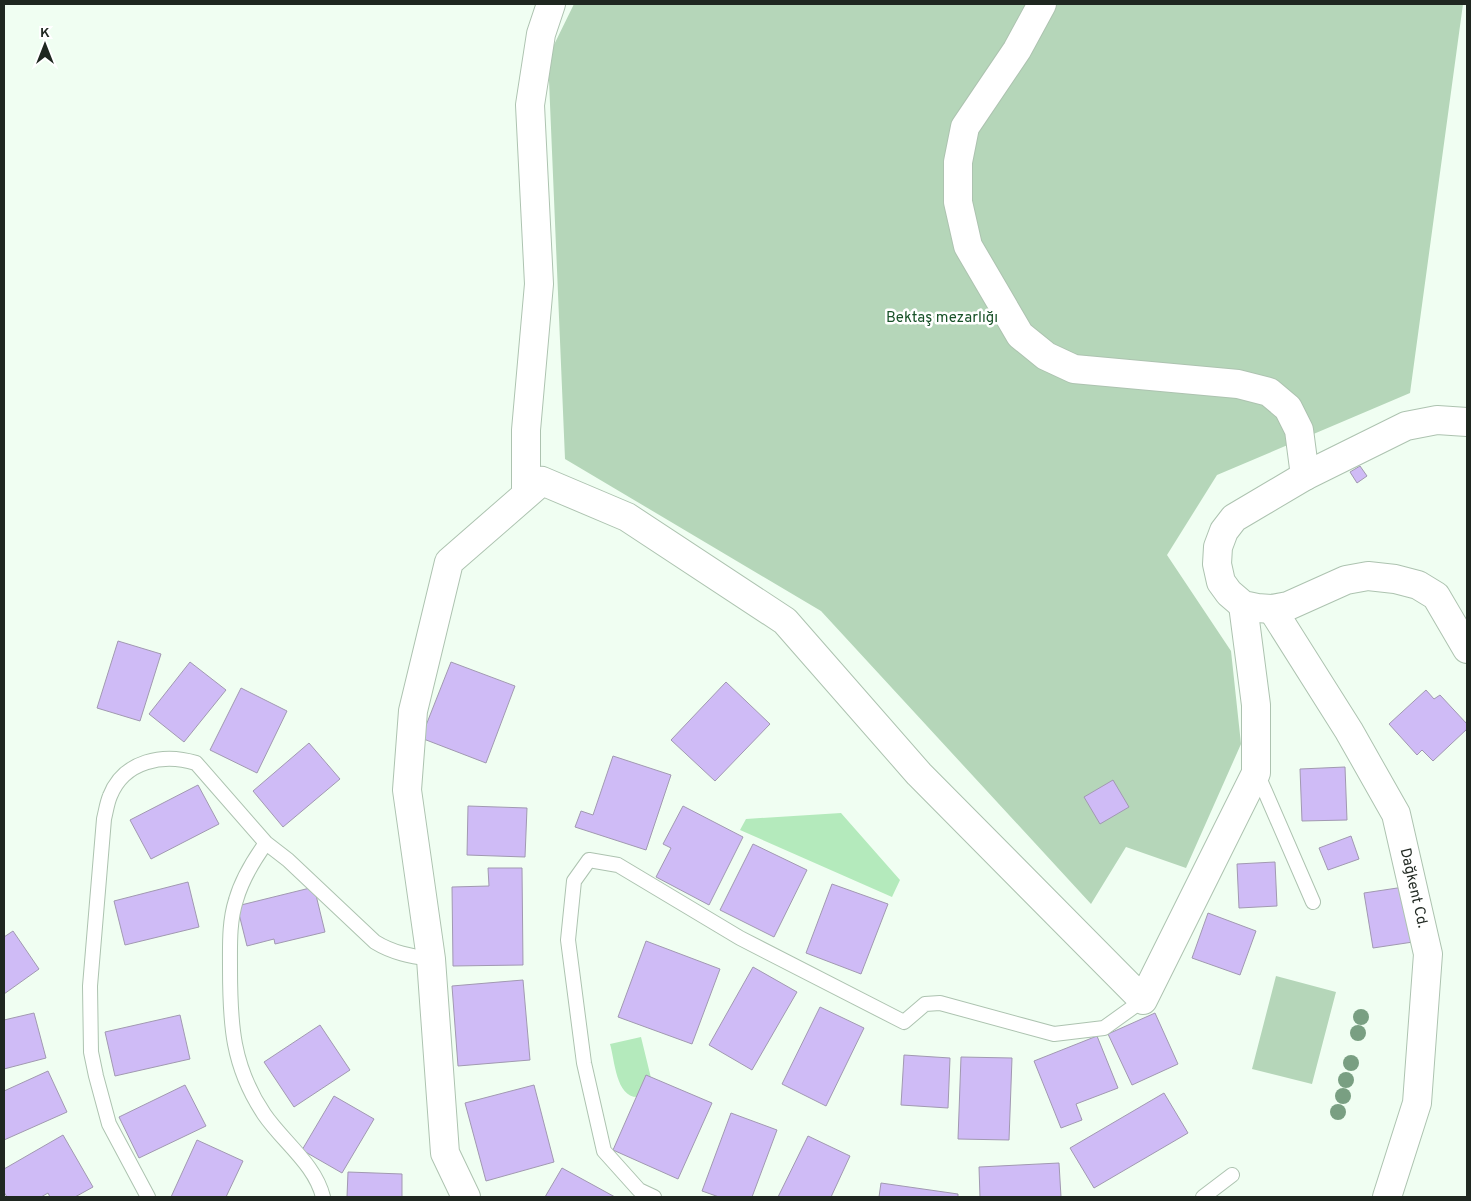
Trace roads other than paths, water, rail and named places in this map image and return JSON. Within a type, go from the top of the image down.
[{"type":"street","points":[[526,494],[526,430],[539,284],[530,105],[541,34],[551,4]]},
{"type":"street","points":[[1042,4],[1017,50],[965,127],[958,162],[958,202],[968,246],[1020,335],[1046,356],[1074,369],[1238,384],[1268,392],[1288,408],[1298,430],[1304,476]]},
{"type":"street","points":[[1467,422],[1437,420],[1406,426],[1304,476],[1234,518],[1224,531],[1218,547],[1216,564],[1221,582],[1229,593],[1243,605],[1272,609],[1288,606],[1346,580],[1368,576],[1395,578],[1418,585],[1436,596],[1467,649]]},
{"type":"street","points":[[466,1197],[445,1153],[431,959],[407,790],[413,711],[449,562],[542,481],[627,517],[785,621],[919,774],[1143,1000],[1256,773],[1256,705],[1243,605]]},
{"type":"street","name":"Dağkent Cd.","points":[[1272,609],[1349,731],[1396,814],[1428,954],[1417,1103],[1387,1197]]},
{"type":"lane","points":[[148,1197],[109,1124],[91,1052],[90,986],[104,819],[110,795],[118,782],[129,771],[143,763],[169,757],[196,762],[266,843],[288,860],[375,942],[389,950],[404,955],[431,959]]},
{"type":"lane","points":[[1256,773],[1313,902]]},
{"type":"lane","points":[[266,843],[253,860],[243,880],[231,922],[230,1014],[233,1040],[239,1064],[255,1100],[316,1178],[323,1197]]},
{"type":"lane","points":[[654,1197],[639,1190],[604,1151],[584,1063],[568,940],[574,881],[589,860],[618,865],[740,938],[904,1022],[925,1004],[940,1003],[1054,1034],[1104,1028],[1143,1000]]},
{"type":"lane","points":[[1204,1197],[1232,1175]]},
{"type":"park label","name":"Bektaş mezarlığı","points":[[942,318]]}]
